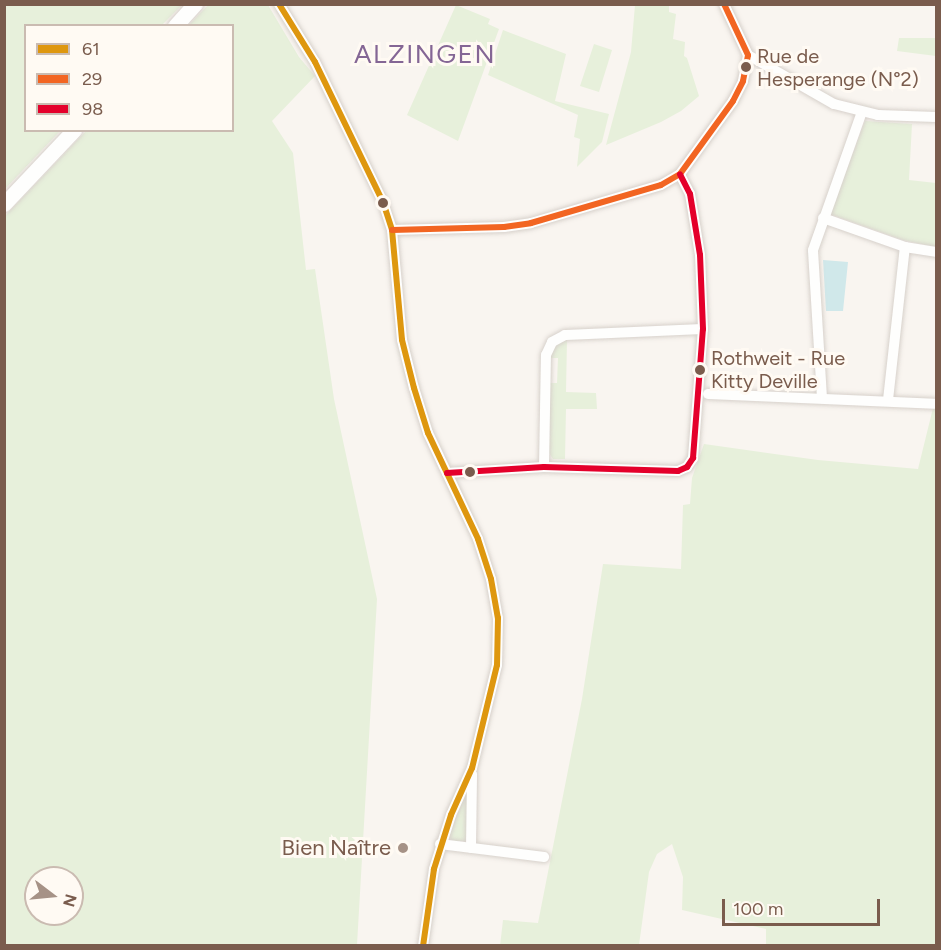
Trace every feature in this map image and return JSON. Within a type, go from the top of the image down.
[{"type":"main road","points":[[177,24],[195,4]]},
{"type":"main road","points":[[4,204],[72,132]]},
{"type":"street","points":[[279,4],[315,62],[383,202],[392,230],[402,340],[428,433],[478,539],[491,579],[498,618],[497,665],[472,768],[441,844],[427,910],[423,945]]},
{"type":"street","points":[[724,4],[748,55],[834,104],[862,112],[936,117]]},
{"type":"street","points":[[392,230],[504,227],[531,223],[661,185],[680,174],[733,101],[743,81],[748,55]]},
{"type":"street","points":[[822,398],[813,250],[822,218],[862,112]]},
{"type":"street","points":[[447,472],[544,467],[678,471],[687,466],[693,458],[703,329],[700,255],[690,194],[680,174]]},
{"type":"street","points":[[822,218],[905,247],[936,252]]},
{"type":"street","points":[[888,400],[905,247]]},
{"type":"street","points":[[544,467],[546,356],[552,342],[565,335],[703,329]]},
{"type":"street","points":[[708,394],[888,400],[935,404]]},
{"type":"street","points":[[471,848],[472,768]]},
{"type":"street","points":[[441,844],[544,857]]},
{"type":"green space","points":[[5,4],[182,5],[163,24],[24,24],[24,132],[59,132],[5,189]]},
{"type":"green space","points":[[208,5],[268,5],[299,57],[315,76],[272,121],[293,153],[306,270],[315,269],[334,399],[377,599],[357,945],[5,945],[5,216],[85,132],[234,132],[234,24],[190,24]]},
{"type":"green space","points":[[456,5],[490,19],[488,24],[499,29],[458,141],[407,115]]},
{"type":"green space","points":[[635,5],[669,5],[669,12],[676,14],[673,39],[685,42],[684,56],[687,58],[699,96],[681,111],[661,122],[606,145],[631,52]]},
{"type":"green space","points":[[503,30],[566,54],[555,101],[609,114],[602,142],[577,167],[580,139],[574,137],[578,115],[488,75]]},
{"type":"green space","points":[[899,38],[936,38],[936,56],[897,51]]},
{"type":"green space","points":[[594,44],[612,50],[599,92],[580,86]]},
{"type":"green space","points":[[865,121],[912,124],[909,180],[936,183],[936,247],[903,240],[830,214]]},
{"type":"green space","points":[[567,340],[566,392],[596,393],[597,409],[566,409],[565,459],[553,459],[549,453],[550,383],[557,383],[558,358],[550,358],[555,345]]},
{"type":"green space","points":[[933,408],[936,408],[936,945],[766,945],[766,929],[682,910],[683,877],[672,844],[657,854],[649,872],[639,945],[500,946],[503,920],[538,923],[582,699],[603,564],[681,569],[683,505],[690,504],[692,478],[704,444],[818,460],[918,469]]},
{"type":"green space","points":[[464,797],[469,798],[467,841],[452,841],[449,835]]},
{"type":"water","points":[[823,260],[848,262],[843,311],[826,311]]},
{"type":"transit line","name":"61","points":[[279,4],[315,62],[383,202],[392,230],[402,340],[414,388],[428,433],[478,539],[491,579],[498,618],[497,665],[472,768],[451,815],[434,869],[423,946]]},
{"type":"transit line","name":"29","points":[[392,230],[504,227],[531,223],[661,185],[680,174],[733,101],[743,81],[748,55],[724,4]]},
{"type":"transit line","name":"98","points":[[447,473],[544,467],[678,471],[687,467],[693,458],[703,329],[700,255],[690,194],[680,174]]},
{"type":"place","name":"Rue de Hesperange (N°2)","points":[[746,67]]},
{"type":"place","name":"Rothweit - Rue Kitty Deville","points":[[700,370]]},
{"type":"place","name":"Bien Naître","points":[[403,848]]},
{"type":"district","name":"ALZINGEN","points":[[425,55]]}]
